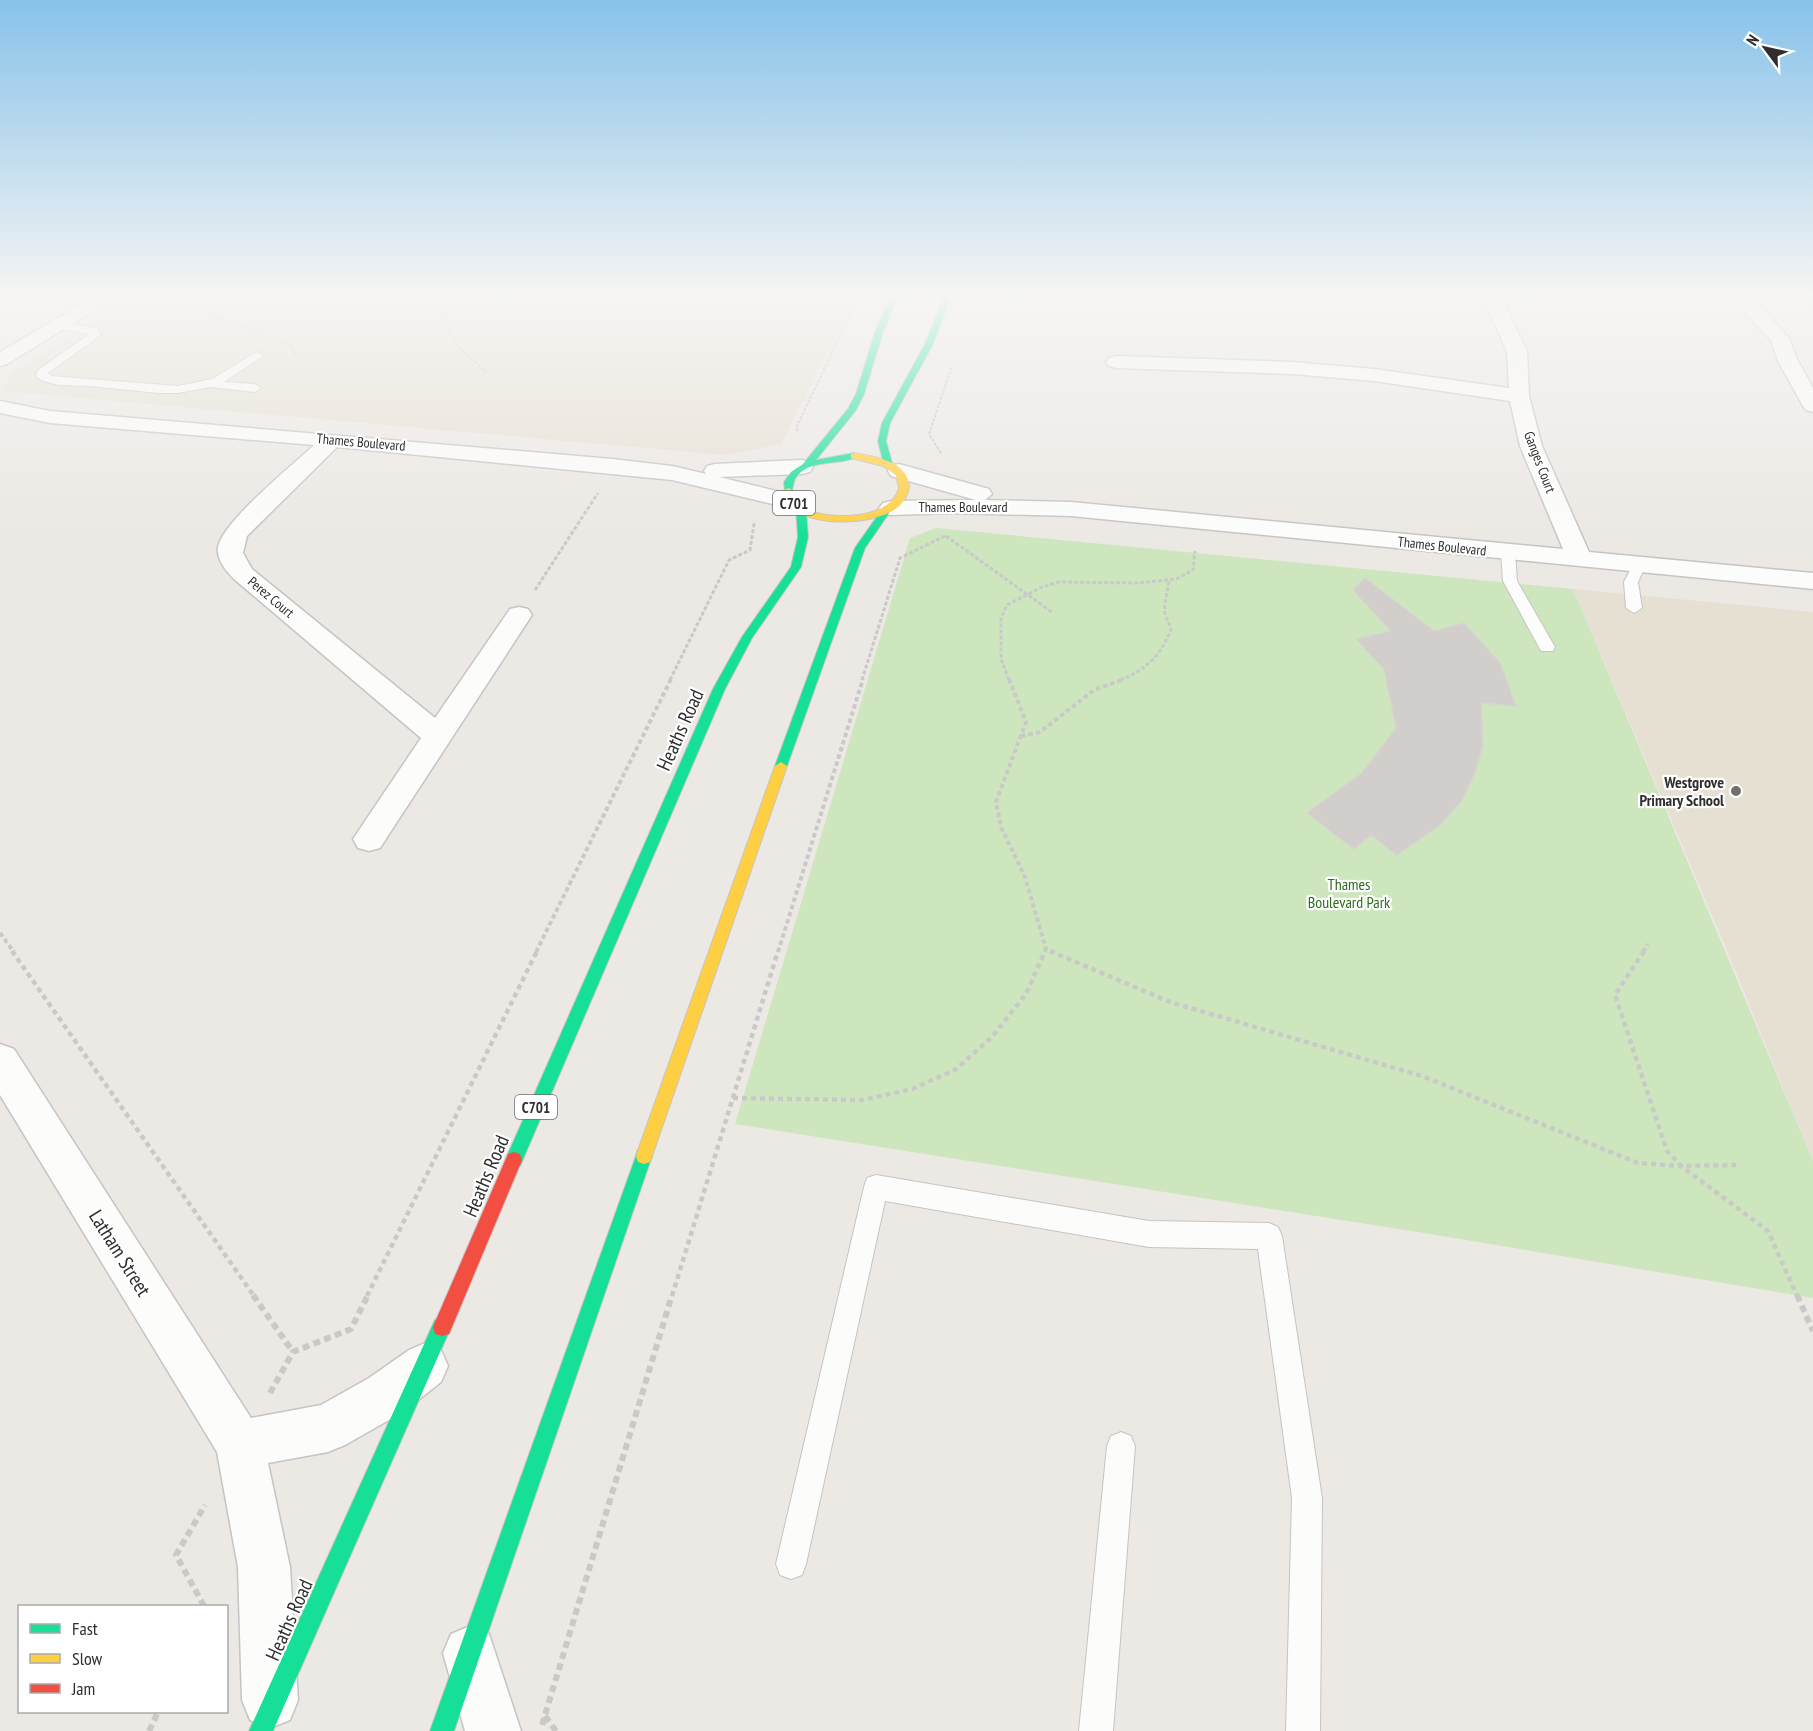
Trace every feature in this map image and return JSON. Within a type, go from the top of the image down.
[{"type":"main road","name":"C701","points":[[866,375],[852,410],[805,466],[793,475],[788,484],[788,493],[797,506],[832,519],[851,519],[889,509]]},
{"type":"main road","points":[[442,1731],[840,598],[860,548],[889,509],[902,497],[905,488],[904,479],[893,467],[882,441],[886,423],[912,375]]},
{"type":"main road","points":[[805,466],[836,456],[854,456],[893,467]]},
{"type":"main road","name":"Heaths Road","points":[[265,1721],[425,1366],[719,689],[747,637],[796,567],[803,537],[797,506]]},
{"type":"street","points":[[1371,375],[1519,396]]},
{"type":"street","name":"Ganges Court","points":[[1518,375],[1519,396],[1531,446],[1580,560]]},
{"type":"street","points":[[1796,375],[1813,406]]},
{"type":"street","name":"Thames Boulevard","points":[[0,407],[50,417],[332,440],[672,473],[805,466]]},
{"type":"street","name":"Thames Boulevard","points":[[0,421],[50,417]]},
{"type":"street","name":"Perez Court","points":[[332,440],[234,535],[230,544],[233,563],[243,574],[438,736]]},
{"type":"street","name":"Thames Boulevard","points":[[893,467],[954,488],[1071,509]]},
{"type":"street","name":"Thames Boulevard","points":[[672,473],[797,506]]},
{"type":"street","name":"Thames Boulevard","points":[[889,509],[952,506],[1071,509],[1813,581]]},
{"type":"street","points":[[369,839],[519,615]]},
{"type":"street","name":"Latham Street","points":[[0,1061],[240,1444],[264,1567],[265,1721]]},
{"type":"street","points":[[240,1444],[328,1428],[386,1395],[425,1366]]},
{"type":"street","points":[[470,1653],[493,1731]]},
{"type":"lane","points":[[43,375],[45,379],[166,391],[212,384],[255,388]]},
{"type":"lane","points":[[212,384],[230,375]]},
{"type":"lane","points":[[1508,552],[1509,581],[1547,647]]},
{"type":"lane","points":[[1634,608],[1631,582],[1639,565]]},
{"type":"lane","points":[[792,1564],[876,1187],[1149,1234],[1269,1236],[1307,1498],[1304,1731]]},
{"type":"lane","points":[[1096,1731],[1121,1446]]},
{"type":"path","points":[[800,433],[796,428],[821,375]]},
{"type":"path","points":[[944,459],[929,434],[949,375]]},
{"type":"path","points":[[519,615],[598,493]]},
{"type":"path","points":[[203,1605],[176,1555],[293,1352],[351,1329],[729,560],[750,550],[754,524],[746,518]]},
{"type":"path","points":[[541,1731],[900,558],[954,532]]},
{"type":"path","points":[[946,536],[1053,613]]},
{"type":"path","points":[[733,1098],[862,1100],[912,1089],[955,1070],[992,1037],[1026,994],[1046,949],[1025,877],[1001,827],[996,802],[1026,722],[1001,659],[1001,618],[1007,605],[1059,582],[1138,583],[1176,579],[1193,570],[1195,551]]},
{"type":"path","points":[[1022,736],[1040,732],[1094,690],[1136,674],[1153,662],[1165,645],[1171,630],[1164,611],[1169,580]]},
{"type":"path","points":[[0,933],[293,1352]]},
{"type":"path","points":[[1648,944],[1615,995],[1666,1151],[1681,1166],[1768,1231],[1813,1331]]},
{"type":"path","points":[[1046,949],[1170,1002],[1422,1076],[1638,1163],[1681,1166],[1736,1165]]},
{"type":"path","points":[[149,1731],[158,1713]]},
{"type":"path","points":[[545,1716],[556,1731]]},
{"type":"shaded area","points":[[11,375],[817,375],[781,444],[725,455],[1,391]]},
{"type":"shaded area","name":"Westgrove Primary School","points":[[1573,589],[1813,612],[1813,1161],[1734,967]]},
{"type":"green space","name":"Thames Boulevard Park","points":[[936,528],[1573,589],[1813,1161],[1813,1298],[1424,1233],[735,1124],[910,538]]},
{"type":"building","points":[[1365,578],[1434,631],[1464,623],[1500,663],[1516,706],[1481,703],[1483,744],[1475,772],[1462,800],[1440,825],[1397,855],[1371,835],[1354,849],[1307,813],[1362,773],[1396,728],[1384,669],[1356,639],[1391,631],[1353,590]]},
{"type":"traffic: fast","points":[[807,465],[852,410],[866,375]]},
{"type":"traffic: fast","points":[[887,463],[882,441],[886,423],[912,375]]},
{"type":"traffic: fast","points":[[788,491],[789,482],[802,468],[835,458],[854,456]]},
{"type":"traffic: fast","points":[[514,1160],[719,689],[747,637],[796,567],[803,537],[801,509]]},
{"type":"traffic: fast","points":[[781,766],[860,548],[886,510]]},
{"type":"traffic: fast","points":[[442,1731],[644,1156]]},
{"type":"traffic: fast","points":[[261,1731],[442,1327]]},
{"type":"traffic: slow","points":[[788,491],[793,503],[817,516],[851,518],[867,516],[892,507],[898,501],[904,488],[900,473],[878,461],[854,456]]},
{"type":"traffic: slow","points":[[644,1156],[781,766]]},
{"type":"traffic: jam","points":[[442,1327],[514,1160]]},
{"type":"place","name":"Westgrove Primary School","points":[[1736,791]]}]
